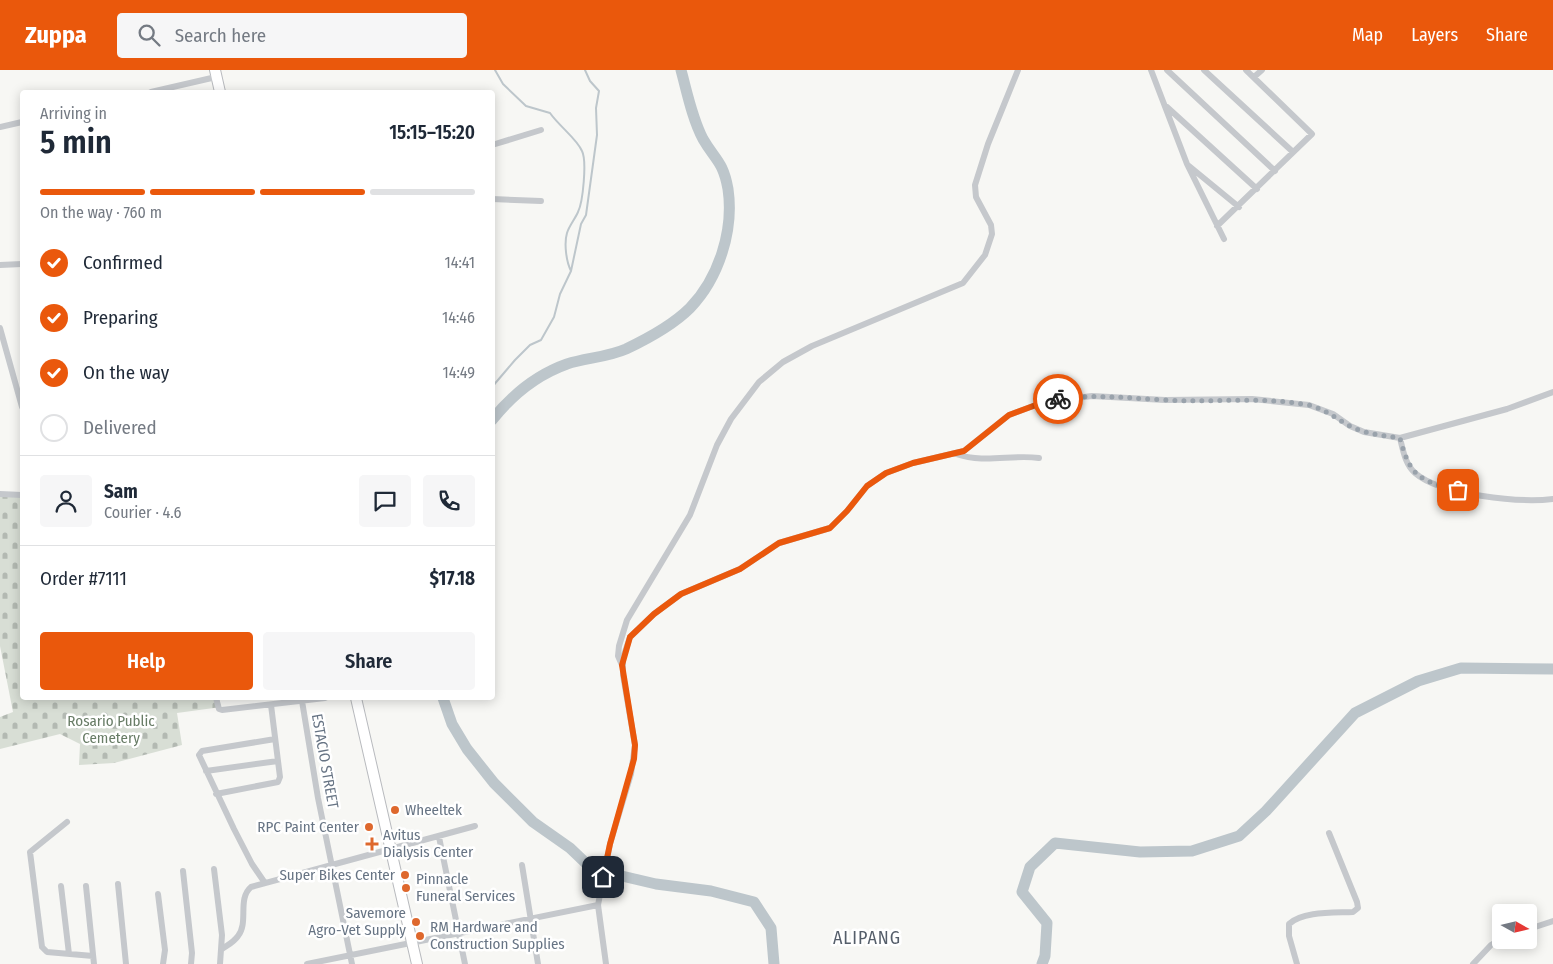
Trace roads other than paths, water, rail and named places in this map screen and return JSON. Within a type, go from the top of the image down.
[{"type":"highway","points":[[216,73],[220,90]]},
{"type":"highway","points":[[356,700],[417,964]]},
{"type":"street","points":[[606,964],[598,904],[599,893],[610,844],[634,759],[635,745],[622,665],[618,656],[618,646],[627,620],[690,515],[718,444],[731,419],[759,382],[783,362],[812,346],[963,284],[985,255],[992,234],[991,225],[976,197],[975,185],[988,144],[1018,70]]},
{"type":"street","points":[[1167,70],[1275,171]]},
{"type":"street","points":[[1204,70],[1293,152]]},
{"type":"street","points":[[1217,226],[1239,207],[1312,134],[1246,70]]},
{"type":"street","points":[[1254,77],[1262,70]]},
{"type":"street","points":[[1152,71],[1187,164],[1224,239]]},
{"type":"street","points":[[158,90],[216,73]]},
{"type":"street","points":[[1164,105],[1257,189]]},
{"type":"street","points":[[0,126],[20,122]]},
{"type":"street","points":[[495,144],[540,130]]},
{"type":"street","points":[[1187,164],[1239,207]]},
{"type":"street","points":[[495,199],[541,201]]},
{"type":"street","points":[[0,265],[20,264]]},
{"type":"street","points":[[0,328],[20,401]]},
{"type":"street","points":[[622,665],[630,637],[668,602],[740,569],[779,543],[830,528],[847,511],[867,486],[886,473],[913,463],[956,453],[976,443],[1009,415],[1044,402],[1092,396],[1165,400],[1252,399],[1309,405],[1333,414],[1350,426],[1364,432],[1400,438],[1506,409],[1553,392]]},
{"type":"street","points":[[1400,438],[1410,468],[1424,479],[1439,486],[1497,498],[1518,500],[1553,499]]},
{"type":"street","points":[[956,453],[990,460],[1026,456],[1039,458]]},
{"type":"street","points":[[0,494],[20,495]]},
{"type":"street","points":[[217,700],[220,710],[271,706],[302,701]]},
{"type":"street","name":"ESTACIO STREET","points":[[310,700],[302,701],[331,865],[352,964]]},
{"type":"street","points":[[216,794],[277,783],[280,777],[271,706]]},
{"type":"street","points":[[266,883],[252,864],[200,758],[202,751],[275,739]]},
{"type":"street","points":[[206,772],[278,761]]},
{"type":"street","points":[[67,822],[32,848],[30,854],[42,947],[47,952],[93,956]]},
{"type":"street","points":[[222,949],[236,939],[242,930],[244,901],[247,890],[390,848],[439,837],[475,826]]},
{"type":"street","points":[[1297,964],[1289,936],[1289,924],[1291,922],[1303,917],[1353,912],[1358,908],[1329,833]]},
{"type":"street","points":[[439,837],[465,964]]},
{"type":"street","points":[[522,866],[538,964]]},
{"type":"street","points":[[214,869],[222,949],[220,964]]},
{"type":"street","points":[[183,871],[192,953],[191,964]]},
{"type":"street","points":[[118,884],[126,964]]},
{"type":"street","points":[[61,886],[69,954]]},
{"type":"street","points":[[86,886],[94,964]]},
{"type":"street","points":[[158,894],[164,950],[163,964]]},
{"type":"street","points":[[307,964],[598,904]]},
{"type":"street","points":[[1538,926],[1553,921]]},
{"type":"street","points":[[1473,964],[1492,944]]},
{"type":"waterway","points":[[495,70],[503,84],[526,106],[550,113],[580,146],[582,151],[584,182],[580,207],[566,237],[567,257],[571,271]]},
{"type":"waterway","points":[[495,383],[530,345],[541,340],[554,317],[560,294],[571,271],[581,224],[586,215],[597,135],[596,108],[599,91],[590,81],[585,70]]},
{"type":"waterway","points":[[495,417],[516,394],[545,374],[567,364],[619,352],[660,331],[690,308],[709,283],[722,253],[726,237],[729,221],[728,189],[724,172],[703,139],[696,122],[681,70]]},
{"type":"waterway","points":[[1042,964],[1045,956],[1047,923],[1022,892],[1030,867],[1055,843],[1140,852],[1192,851],[1239,836],[1266,811],[1355,713],[1418,681],[1461,668],[1553,669]]},
{"type":"waterway","points":[[444,700],[452,724],[467,749],[494,783],[533,822],[570,848],[592,869],[656,884],[711,891],[754,902],[771,928],[774,964]]},
{"type":"place","name":"Wheeltek","points":[[395,810]]},
{"type":"place","name":"RPC Paint Center","points":[[369,827]]},
{"type":"place","name":"Avitus Dialysis Center","points":[[372,844]]},
{"type":"place","name":"Super Bikes Center","points":[[405,875]]},
{"type":"place","name":"Pinnacle Funeral Services","points":[[406,888]]},
{"type":"place","name":"Savemore Agro-Vet Supply","points":[[416,922]]},
{"type":"place","name":"RM Hardware and Construction Supplies","points":[[420,936]]},
{"type":"district","name":"ALIPANG","points":[[867,938]]},
{"type":"park label","name":"Rosario Public Cemetery","points":[[111,730]]}]
